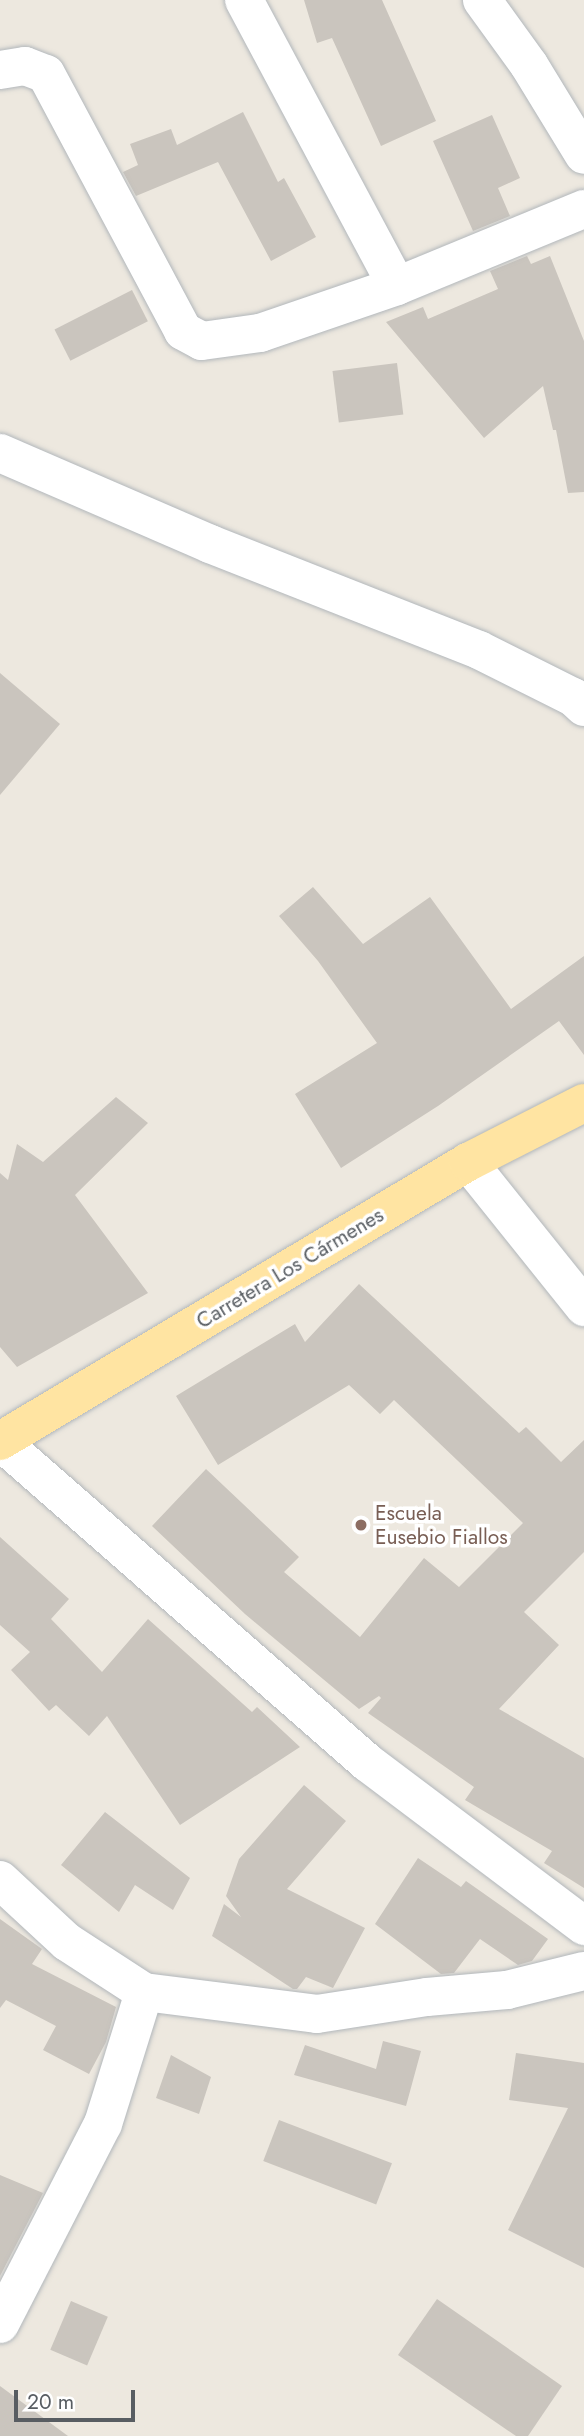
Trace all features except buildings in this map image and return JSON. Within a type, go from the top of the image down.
[{"type":"main road","name":"Carretera Los Cármenes","points":[[0,1441],[468,1162],[584,1102]]},
{"type":"street","points":[[244,0],[397,286]]},
{"type":"street","points":[[482,0],[529,65],[584,155]]},
{"type":"street","points":[[0,71],[25,66],[46,74],[183,331],[202,341],[260,333],[397,286],[584,209]]},
{"type":"street","points":[[0,453],[209,544],[479,650],[573,697],[584,707]]},
{"type":"street","points":[[468,1162],[584,1307]]},
{"type":"street","points":[[0,1441],[368,1763],[584,1926]]},
{"type":"street","points":[[0,1880],[67,1942],[144,1992],[317,2014],[426,1997],[507,1990],[584,1971]]},
{"type":"street","points":[[0,2324],[103,2124],[144,1992]]},
{"type":"place","name":"Escuela Eusebio Fiallos","points":[[361,1525]]}]
